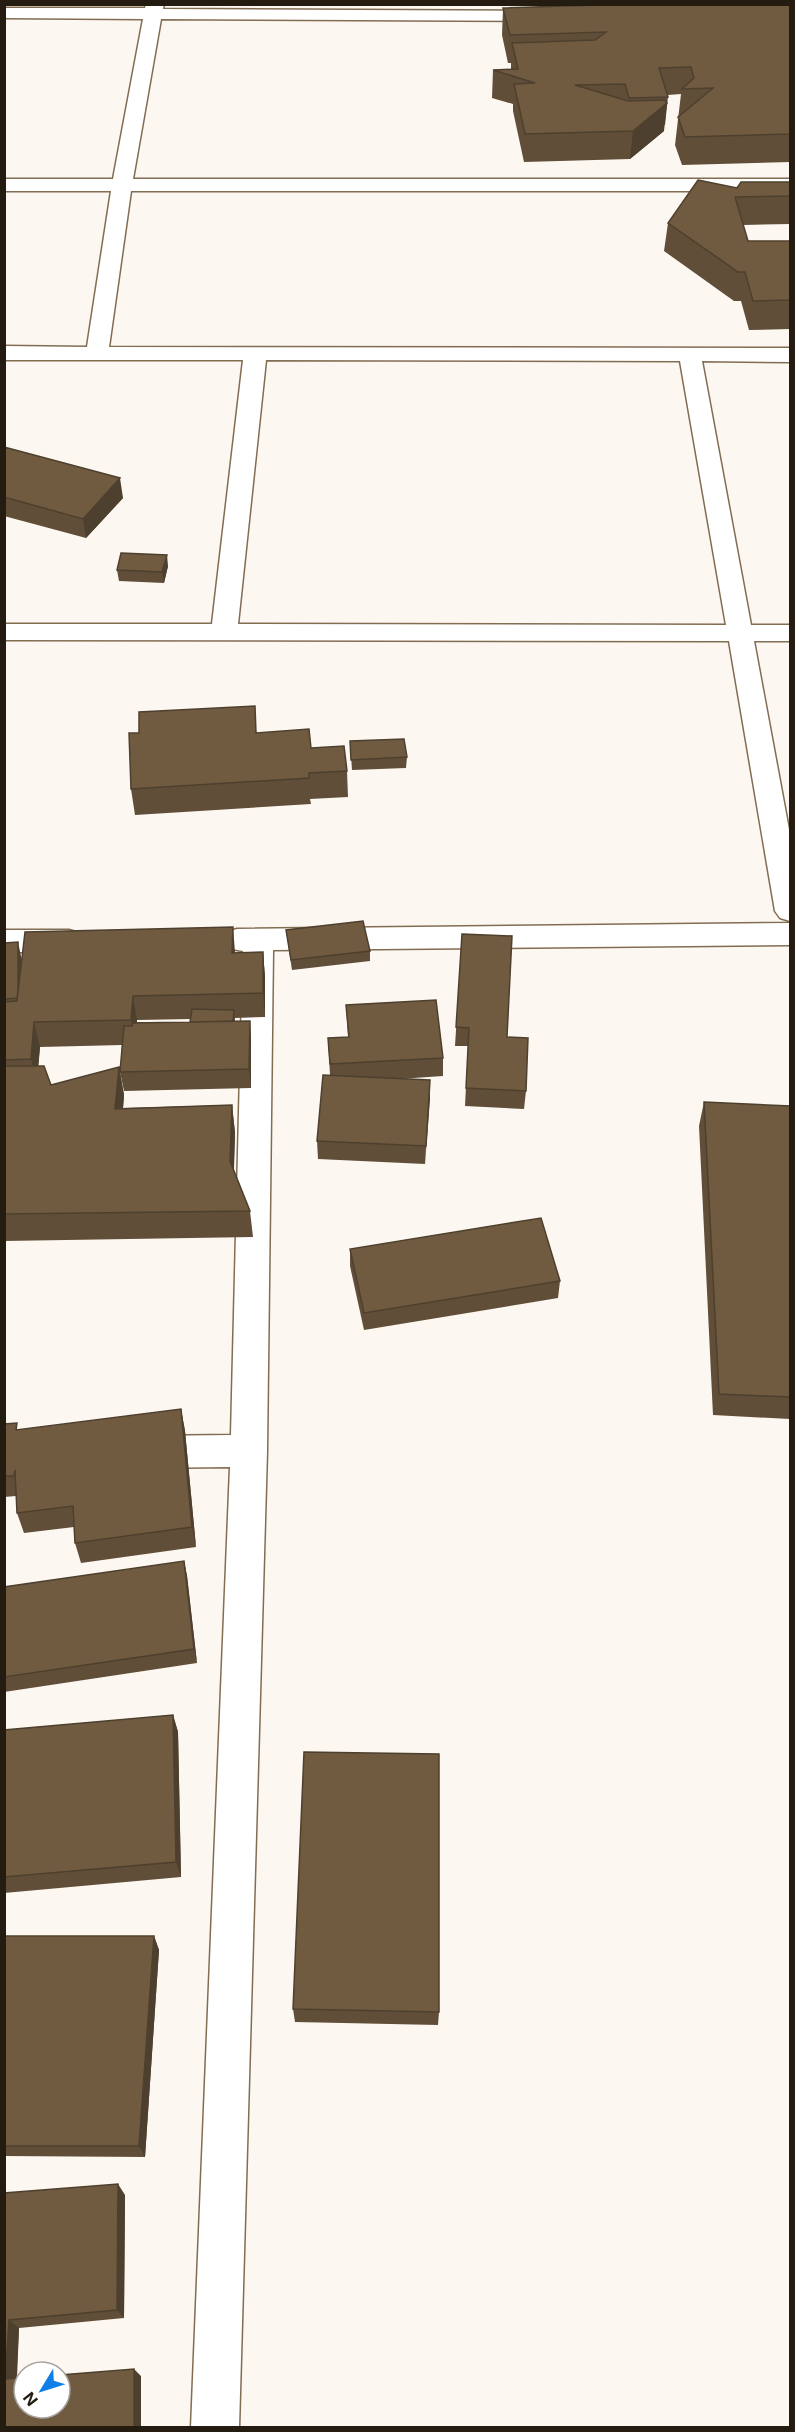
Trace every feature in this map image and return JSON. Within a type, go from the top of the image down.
[{"type":"street","points":[[97,354],[122,185],[154,8]]},
{"type":"street","points":[[4,13],[154,8],[522,10],[569,16]]},
{"type":"street","points":[[4,185],[790,185]]},
{"type":"street","points":[[4,353],[790,355]]},
{"type":"street","points":[[224,632],[255,355]]},
{"type":"street","points":[[690,355],[790,911]]},
{"type":"street","points":[[4,632],[790,633]]},
{"type":"street","points":[[212,940],[790,933]]},
{"type":"street","points":[[4,941],[97,940]]},
{"type":"street","points":[[215,2427],[249,1451],[258,940]]},
{"type":"street","points":[[109,1452],[249,1451]]},
{"type":"building","points":[[632,4],[790,4],[790,134],[685,137],[678,117],[713,88],[682,89],[694,78],[691,67],[659,68],[668,97],[629,98],[625,84],[575,85],[628,101],[665,100],[667,103],[633,131],[525,134],[514,84],[535,83],[493,70],[518,69],[512,43],[595,40],[606,32],[510,35],[503,8]]},
{"type":"building","points":[[698,180],[737,188],[741,182],[790,182],[790,196],[735,197],[748,241],[790,241],[790,300],[753,301],[745,272],[738,272],[668,223]]},
{"type":"building","points":[[4,447],[120,478],[83,519],[4,497]]},
{"type":"building","points":[[121,553],[167,555],[162,572],[117,570]]},
{"type":"building","points":[[255,706],[256,733],[309,729],[311,748],[344,746],[347,771],[309,773],[309,778],[131,789],[129,733],[139,733],[139,712]]},
{"type":"building","points":[[404,739],[407,757],[351,760],[350,741]]},
{"type":"building","points":[[363,921],[370,951],[291,960],[286,930]]},
{"type":"building","points":[[233,927],[232,953],[263,952],[263,993],[133,996],[131,1020],[34,1022],[31,1059],[4,1060],[4,1002],[17,1001],[25,932]]},
{"type":"building","points":[[462,934],[512,936],[507,1037],[528,1038],[526,1091],[466,1088],[469,1028],[456,1027]]},
{"type":"building","points":[[18,942],[17,998],[4,999],[4,943]]},
{"type":"building","points":[[436,1000],[443,1058],[330,1064],[328,1038],[349,1037],[346,1005]]},
{"type":"building","points":[[192,1009],[234,1010],[233,1021],[190,1022]]},
{"type":"building","points":[[250,1021],[249,1069],[120,1072],[124,1026],[132,1026],[133,1023]]},
{"type":"building","points":[[4,1066],[44,1066],[51,1085],[119,1067],[115,1109],[232,1105],[230,1161],[250,1211],[4,1214]]},
{"type":"building","points":[[323,1075],[430,1080],[426,1146],[317,1141]]},
{"type":"building","points":[[704,1102],[790,1106],[790,1397],[719,1394]]},
{"type":"building","points":[[541,1218],[560,1281],[364,1313],[350,1249]]},
{"type":"building","points":[[181,1409],[192,1527],[75,1543],[73,1506],[17,1513],[15,1470],[14,1476],[4,1476],[4,1424],[17,1423],[16,1430]]},
{"type":"building","points":[[184,1561],[194,1649],[4,1677],[4,1587]]},
{"type":"building","points":[[173,1715],[176,1862],[4,1877],[4,1730]]},
{"type":"building","points":[[304,1752],[439,1754],[439,2012],[293,2009]]},
{"type":"building","points":[[4,1936],[154,1936],[139,2146],[4,2146]]},
{"type":"building","points":[[118,2184],[117,2310],[9,2320],[5,2379],[12,2379],[12,2420],[72,2420],[72,2374],[134,2369],[134,2427],[4,2427],[4,2193]]}]
